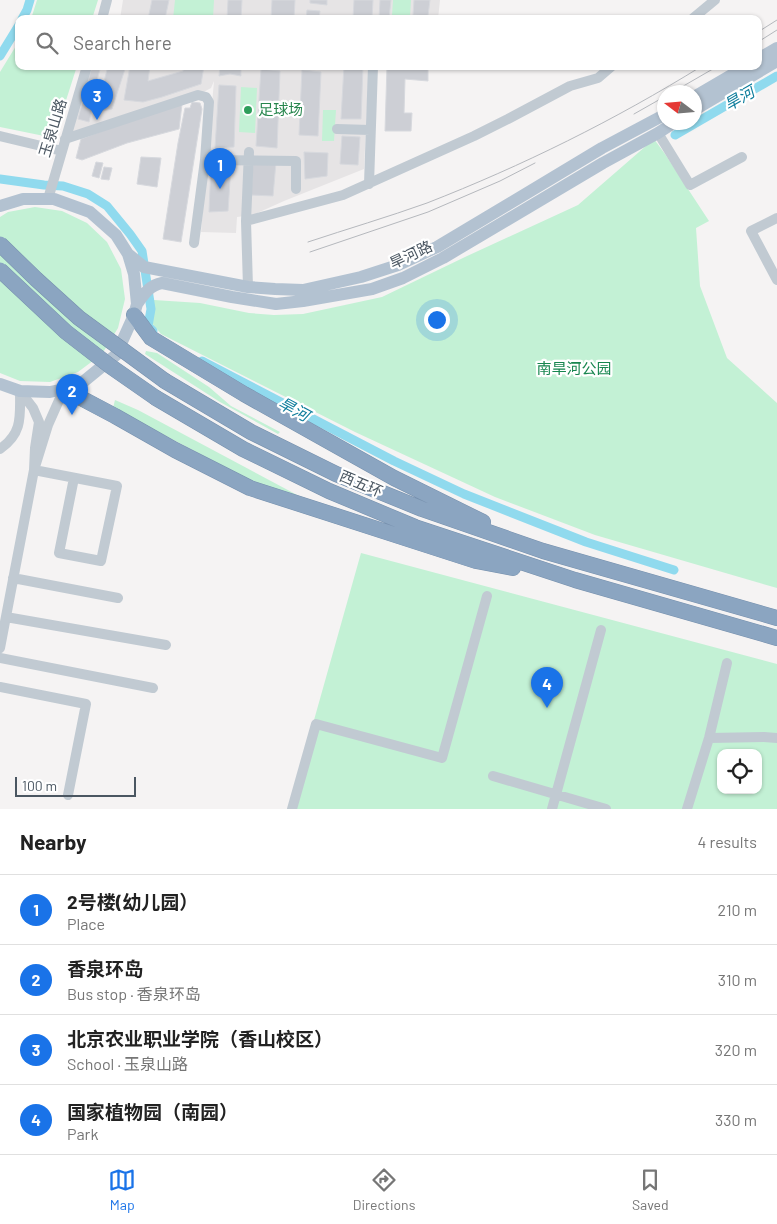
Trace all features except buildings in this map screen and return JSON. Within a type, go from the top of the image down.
[{"type":"highway","name":"西五环","points":[[0,244],[79,318],[165,382],[251,432],[336,474],[422,509],[542,551],[777,618]]},
{"type":"highway","name":"西五环","points":[[0,270],[66,332],[110,366],[156,398],[243,449],[415,527],[575,580],[777,638]]},
{"type":"highway","points":[[136,310],[151,338],[244,394],[394,478],[542,551]]},
{"type":"highway","points":[[64,389],[175,450],[250,488],[476,561],[575,580]]},
{"type":"main road","points":[[762,57],[777,48]]},
{"type":"main road","points":[[762,70],[777,61]]},
{"type":"main road","points":[[702,92],[740,70]]},
{"type":"main road","points":[[702,105],[762,70]]},
{"type":"main road","name":"旱河路","points":[[128,254],[144,267],[248,287],[276,290],[303,290],[361,277],[398,266],[437,247],[602,148],[657,118]]},
{"type":"main road","name":"旱河路","points":[[136,310],[149,289],[159,284],[276,304],[372,289],[403,278],[443,258],[603,163],[663,130]]},
{"type":"main road","points":[[0,206],[23,199],[48,196],[90,212],[116,235],[128,254],[134,274],[136,310],[116,355],[83,382],[50,392],[20,391],[0,384]]},
{"type":"street","points":[[103,15],[107,0]]},
{"type":"street","points":[[697,15],[715,0]]},
{"type":"street","name":"玉泉山路","points":[[48,196],[86,70]]},
{"type":"street","points":[[368,184],[373,70]]},
{"type":"street","points":[[246,221],[343,195],[508,119],[570,86],[598,78],[607,70]]},
{"type":"street","points":[[65,139],[198,95],[206,97],[210,102],[205,160],[194,243]]},
{"type":"street","points":[[337,129],[370,130]]},
{"type":"street","points":[[659,133],[690,185],[742,158]]},
{"type":"street","points":[[0,136],[62,151]]},
{"type":"street","points":[[248,152],[246,221],[248,287]]},
{"type":"street","points":[[205,160],[296,161],[296,189]]},
{"type":"street","points":[[777,218],[751,231],[777,280]]},
{"type":"street","points":[[0,648],[34,470],[48,425],[64,389]]},
{"type":"street","points":[[20,391],[33,408],[38,422],[34,470]]},
{"type":"street","points":[[0,449],[16,433],[20,418],[20,391]]},
{"type":"street","points":[[34,470],[117,486],[101,562],[59,553],[74,478]]},
{"type":"street","points":[[13,578],[118,598]]},
{"type":"street","points":[[292,809],[316,724],[442,758],[487,596]]},
{"type":"street","points":[[6,617],[166,646]]},
{"type":"street","points":[[552,809],[601,630]]},
{"type":"street","points":[[0,658],[153,688]]},
{"type":"street","points":[[687,809],[709,738],[727,663]]},
{"type":"street","points":[[0,687],[86,704],[68,795]]},
{"type":"street","points":[[709,738],[777,738]]},
{"type":"street","points":[[493,776],[606,809]]},
{"type":"shaded area","points":[[123,0],[440,0],[438,15],[121,15]]},
{"type":"shaded area","points":[[90,70],[369,70],[364,169],[253,215],[237,217],[236,233],[201,232],[214,81],[211,88],[198,95],[65,139],[82,84]]},
{"type":"green space","points":[[37,0],[98,0],[93,15],[32,15]]},
{"type":"green space","points":[[175,0],[214,0],[213,15],[173,15]]},
{"type":"green space","points":[[393,0],[411,0],[410,15],[392,15]]},
{"type":"green space","points":[[15,48],[15,70],[76,70],[54,138],[0,127],[0,72]]},
{"type":"green space","name":"足球场","points":[[241,87],[257,88],[255,133],[239,132]]},
{"type":"green space","points":[[323,110],[336,110],[334,141],[322,141]]},
{"type":"green space","name":"南旱河公园","points":[[654,139],[709,221],[696,228],[700,286],[727,358],[777,403],[777,588],[595,535],[495,497],[355,432],[161,334],[152,323],[154,300],[200,303],[249,313],[274,315],[303,314],[382,297],[578,205]]},
{"type":"green space","points":[[35,207],[62,211],[87,223],[107,242],[121,269],[125,299],[118,328],[102,354],[78,372],[50,382],[20,381],[0,373],[0,217],[8,212]]},
{"type":"green space","points":[[146,351],[157,353],[209,387],[231,406],[280,432],[278,434],[220,402],[145,354]]},
{"type":"green space","points":[[115,400],[138,410],[314,504],[255,483],[113,408]]},
{"type":"green space","points":[[361,553],[777,664],[777,809],[289,809]]},
{"type":"waterway","name":"旱河","points":[[24,15],[30,0]]},
{"type":"waterway","name":"旱河","points":[[0,56],[15,32]]},
{"type":"waterway","name":"旱河","points":[[675,135],[777,76]]},
{"type":"waterway","name":"旱河","points":[[0,179],[63,186],[88,194],[107,206],[142,251],[151,309],[148,326],[153,331]]},
{"type":"waterway","name":"旱河","points":[[202,361],[394,461],[464,494],[586,542],[674,570]]},
{"type":"tram line","points":[[762,29],[777,20]]},
{"type":"tram line","points":[[762,39],[777,30]]},
{"type":"tram line","points":[[308,242],[427,203],[498,174],[568,141],[636,105],[695,70]]},
{"type":"tram line","points":[[685,85],[711,70]]},
{"type":"tram line","points":[[634,114],[657,101]]},
{"type":"tram line","points":[[310,252],[428,212],[500,181],[535,163]]},
{"type":"place","name":"足球场","points":[[248,110]]},
{"type":"place","name":"北京农业职业学院（香山校区）","points":[[97,120]]},
{"type":"place","name":"2号楼(幼儿园）","points":[[220,189]]},
{"type":"place","name":"香泉环岛","points":[[72,415]]},
{"type":"place","name":"国家植物园（南园）","points":[[547,708]]}]
